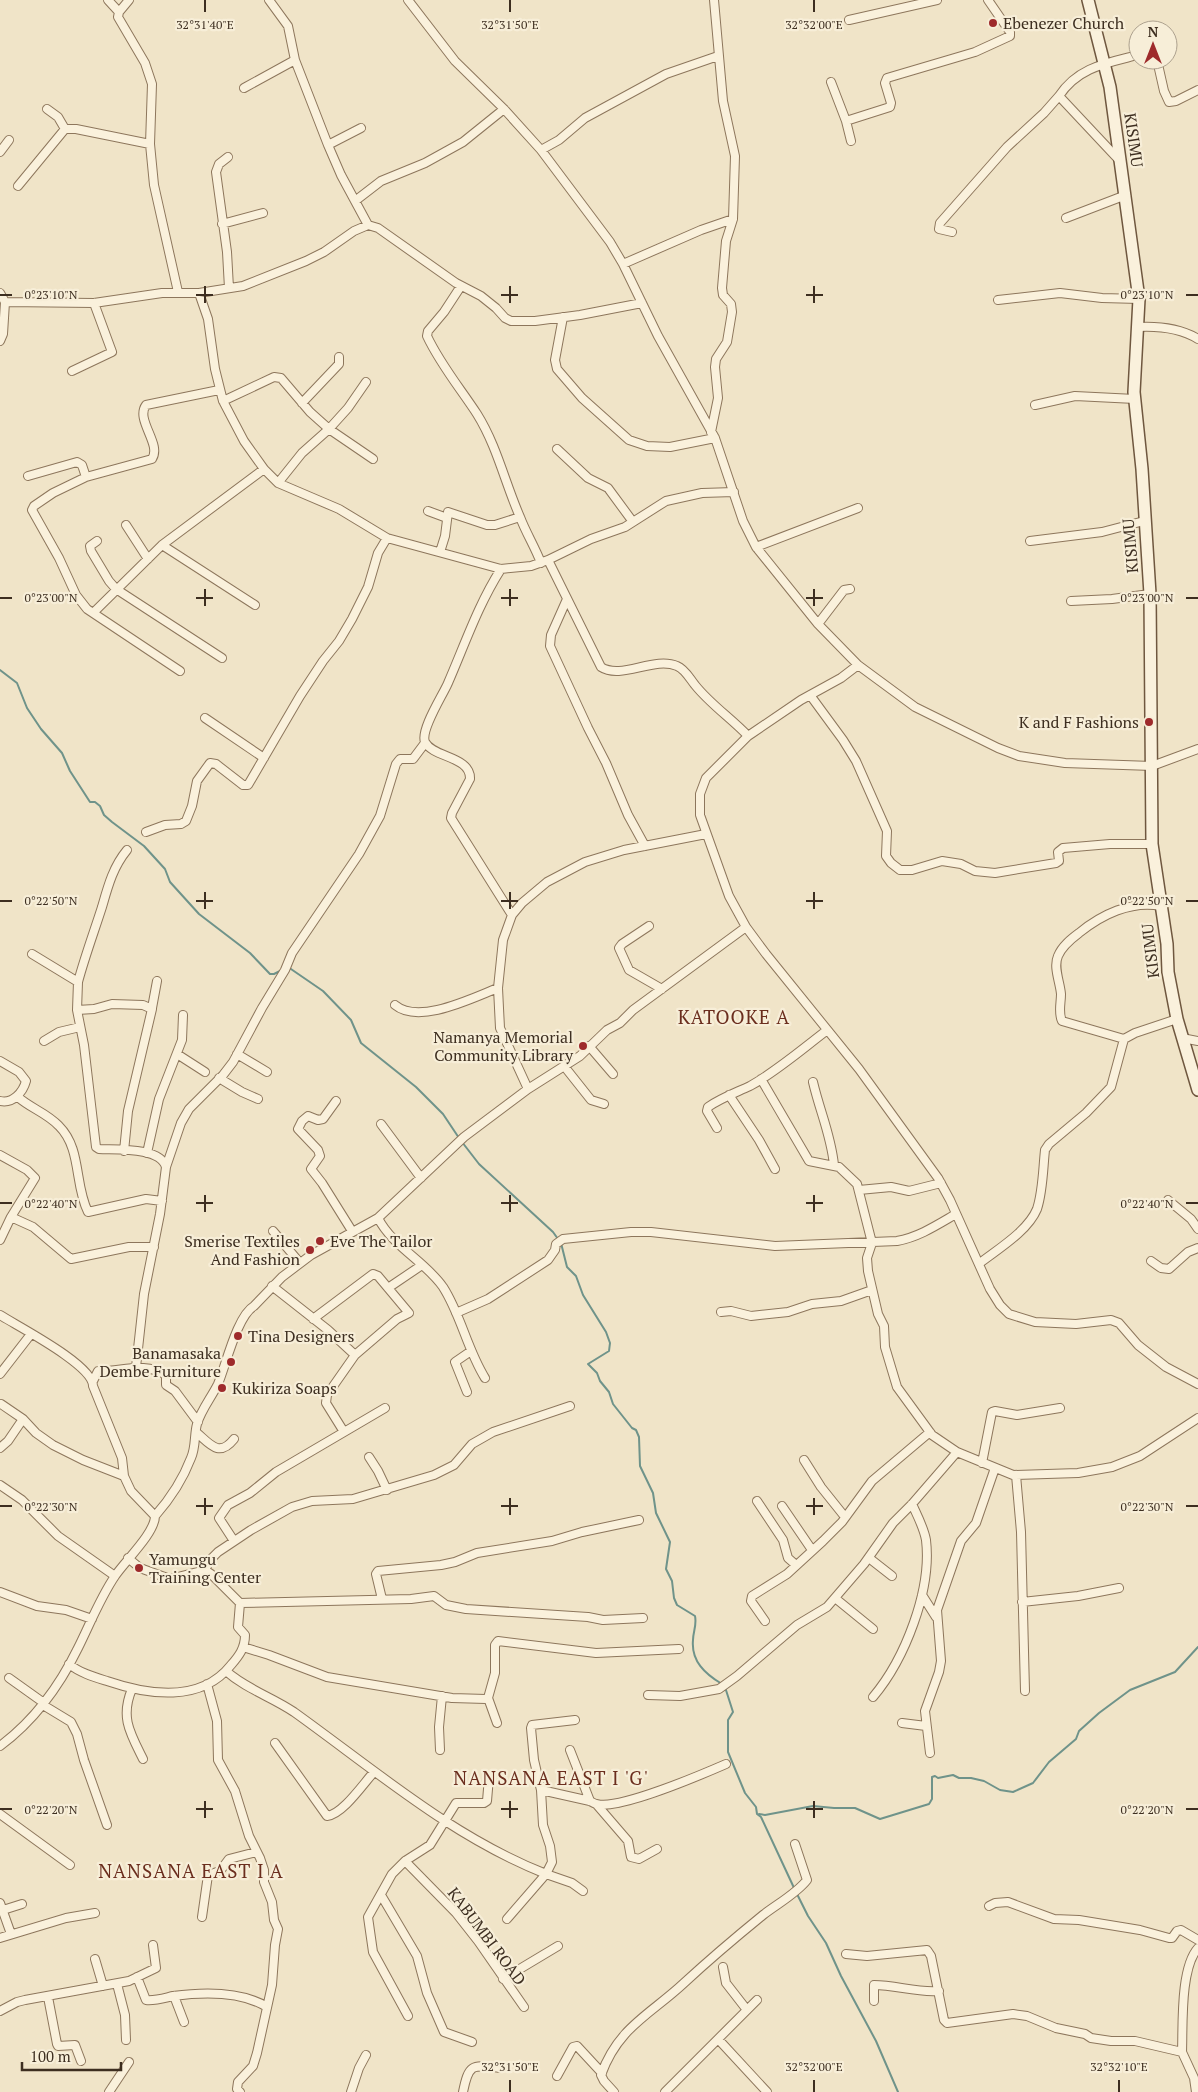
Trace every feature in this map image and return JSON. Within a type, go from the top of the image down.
[{"type":"street","points":[[108,0],[119,12],[120,23],[145,63],[152,84],[150,144],[154,185],[178,292]]},
{"type":"street","points":[[119,12],[129,0]]},
{"type":"street","points":[[270,0],[288,26],[295,60],[328,145],[368,225]]},
{"type":"street","points":[[408,0],[455,61],[504,109],[541,150],[610,242],[623,264],[658,336],[713,435],[743,521],[756,547],[818,624],[858,665],[915,707],[998,748],[1019,756],[1065,763],[1152,766],[1198,748]]},
{"type":"street","points":[[713,435],[718,398],[716,359],[727,342],[730,332],[732,307],[723,295],[722,288],[726,241],[732,219],[735,156],[723,101],[714,0]]},
{"type":"street","points":[[849,20],[937,0]]},
{"type":"street","points":[[846,121],[890,108],[891,103],[885,83],[887,78],[975,52],[1010,36],[1010,32],[988,0]]},
{"type":"street","name":"KISIMU","points":[[1088,0],[1106,63],[1126,195],[1139,299],[1135,399],[1142,469],[1150,594],[1152,766],[1150,788],[1152,844],[1167,944],[1168,972],[1177,1019],[1198,1090]]},
{"type":"street","points":[[541,150],[558,140],[585,118],[666,74],[718,56]]},
{"type":"street","points":[[952,232],[940,229],[940,223],[1007,147],[1044,113],[1066,85],[1087,70],[1128,58]]},
{"type":"street","points":[[244,88],[295,60]]},
{"type":"street","points":[[1159,70],[1164,91],[1169,102],[1176,101],[1198,90]]},
{"type":"street","points":[[831,82],[846,121],[851,141]]},
{"type":"street","points":[[1059,96],[1121,162]]},
{"type":"street","points":[[47,109],[58,117],[65,129]]},
{"type":"street","points":[[355,201],[381,181],[425,163],[456,146],[504,109]]},
{"type":"street","points":[[328,145],[361,128]]},
{"type":"street","points":[[65,129],[76,129],[150,144]]},
{"type":"street","points":[[18,186],[65,129]]},
{"type":"street","points":[[0,152],[9,140]]},
{"type":"street","points":[[228,157],[219,164],[216,172],[229,288]]},
{"type":"street","points":[[1066,218],[1126,195]]},
{"type":"street","points":[[222,224],[263,213]]},
{"type":"street","points":[[623,264],[701,230],[732,219]]},
{"type":"street","points":[[5,302],[94,303],[178,292],[199,293],[229,288],[256,282],[306,261],[324,252],[354,231],[368,225],[378,228],[461,286],[482,296],[505,318],[511,321],[563,318],[642,303]]},
{"type":"street","points":[[461,286],[427,336],[444,367],[477,415],[487,434],[503,469],[520,517],[567,599],[601,667],[613,671],[652,665],[677,666],[685,672],[697,688],[748,736]]},
{"type":"street","points":[[0,293],[5,302],[3,334],[0,341]]},
{"type":"street","points":[[199,293],[208,319],[219,390],[223,401],[244,441],[264,469],[278,483],[339,509],[387,538],[501,568],[515,568],[544,561],[633,522],[666,501],[702,494],[734,492]]},
{"type":"street","points":[[998,300],[1060,293],[1102,298],[1139,299]]},
{"type":"street","points":[[72,371],[112,352],[94,303]]},
{"type":"street","points":[[563,318],[555,360],[558,369],[582,398],[629,440],[647,446],[670,447],[713,435]]},
{"type":"street","points":[[1138,327],[1154,326],[1181,331],[1198,338]]},
{"type":"street","points":[[302,403],[339,364],[338,357]]},
{"type":"street","points":[[223,401],[278,376],[284,380],[302,403],[329,429],[373,459]]},
{"type":"street","points":[[278,483],[302,453],[329,429],[348,408],[366,382]]},
{"type":"street","points":[[180,671],[93,613],[80,602],[59,558],[32,510],[34,506],[53,493],[86,477],[149,460],[154,456],[143,413],[146,406],[219,390]]},
{"type":"street","points":[[1035,405],[1075,396],[1135,399]]},
{"type":"street","points":[[557,449],[588,478],[608,488],[633,522]]},
{"type":"street","points":[[28,476],[77,462],[82,465],[86,477]]},
{"type":"street","points":[[93,613],[162,545],[264,469]]},
{"type":"street","points":[[756,547],[858,508]]},
{"type":"street","points":[[428,510],[447,518]]},
{"type":"street","points":[[440,552],[445,536],[447,513],[450,512],[479,523],[495,525],[520,517]]},
{"type":"street","points":[[1030,541],[1102,532],[1144,521]]},
{"type":"street","points":[[126,525],[148,559]]},
{"type":"street","points":[[146,832],[165,825],[181,824],[186,820],[192,806],[197,781],[210,763],[216,764],[246,786],[300,696],[339,641],[355,613],[368,587],[375,560],[387,538]]},
{"type":"street","points":[[97,541],[90,546],[91,550],[108,581],[116,590],[222,658]]},
{"type":"street","points":[[162,545],[255,605]]},
{"type":"street","points":[[136,1367],[144,1294],[162,1201],[166,1167],[181,1123],[189,1109],[219,1078],[237,1054],[300,941],[359,854],[380,816],[396,764],[400,759],[413,759],[425,743],[426,728],[448,683],[480,606],[501,568]]},
{"type":"street","points":[[818,624],[844,590],[850,589]]},
{"type":"street","points":[[1072,601],[1112,599],[1150,594]]},
{"type":"street","points":[[567,599],[551,635],[550,646],[606,763],[628,815],[645,846]]},
{"type":"street","points":[[858,665],[841,678],[748,736],[706,778],[700,794],[700,814],[729,896],[746,927],[826,1031],[859,1069],[941,1183],[1000,1305],[1009,1314],[1024,1320],[1059,1324],[1111,1320],[1118,1323],[1138,1344],[1166,1367],[1198,1384]]},
{"type":"street","points":[[810,696],[843,740],[856,761],[887,831],[886,856],[890,863],[900,870],[912,870],[942,861],[962,864],[975,871],[995,873],[1056,863],[1059,860],[1058,852],[1063,848],[1110,844],[1152,844]]},
{"type":"street","points":[[205,718],[264,758]]},
{"type":"street","points":[[425,743],[468,770],[470,779],[451,818],[512,915]]},
{"type":"street","points":[[528,1089],[500,1028],[498,988],[503,940],[512,915],[530,896],[565,871],[585,862],[624,850],[706,834]]},
{"type":"street","points":[[127,850],[114,870],[109,882],[78,982],[77,1010],[84,1045],[96,1147],[99,1149],[124,1150],[159,1156],[164,1160],[166,1167]]},
{"type":"street","points":[[1161,906],[1151,904],[1124,908],[1106,914],[1066,943],[1058,956],[1056,966],[1060,986],[1060,1018],[1062,1021],[1097,1032],[1124,1038],[1177,1019]]},
{"type":"street","points":[[649,926],[619,948],[629,970],[662,990]]},
{"type":"street","points":[[0,1746],[26,1725],[44,1704],[70,1664],[115,1576],[152,1527],[155,1516],[168,1502],[189,1463],[194,1449],[200,1415],[218,1382],[230,1354],[236,1332],[249,1309],[272,1286],[300,1263],[352,1231],[378,1218],[461,1140],[528,1089],[580,1056],[607,1030],[620,1023],[632,1010],[746,927]]},
{"type":"street","points":[[32,954],[78,982]]},
{"type":"street","points":[[124,1150],[126,1122],[143,1054],[157,981]]},
{"type":"street","points":[[395,1005],[401,1010],[412,1012],[444,1009],[498,988]]},
{"type":"street","points":[[77,1010],[94,1009],[108,1004],[143,1005],[152,1008]]},
{"type":"street","points":[[147,1153],[159,1099],[182,1040],[183,1015]]},
{"type":"street","points":[[44,1041],[59,1032],[80,1027]]},
{"type":"street","points":[[717,1128],[707,1109],[720,1098],[761,1079],[826,1031]]},
{"type":"street","points":[[980,1263],[1016,1236],[1036,1211],[1039,1202],[1045,1150],[1048,1144],[1086,1113],[1111,1087],[1124,1038]]},
{"type":"street","points":[[1182,1038],[1198,1041]]},
{"type":"street","points":[[590,1046],[613,1074]]},
{"type":"street","points":[[177,1054],[206,1072]]},
{"type":"street","points":[[237,1054],[267,1072]]},
{"type":"street","points":[[0,1061],[19,1072],[25,1078],[26,1083],[18,1097],[5,1102],[0,1101]]},
{"type":"street","points":[[564,1066],[591,1100],[604,1104]]},
{"type":"street","points":[[219,1078],[258,1099]]},
{"type":"street","points":[[761,1079],[809,1161],[834,1165],[847,1172],[857,1184],[872,1243],[867,1264],[878,1314],[885,1329],[885,1347],[897,1387],[930,1432],[957,1452],[1016,1475],[1078,1473],[1112,1467],[1140,1456],[1198,1418]]},
{"type":"street","points":[[813,1082],[818,1105],[832,1142],[834,1165]]},
{"type":"street","points":[[729,1095],[759,1140],[775,1169]]},
{"type":"street","points":[[18,1097],[58,1124],[69,1139],[74,1152],[80,1188],[88,1212],[146,1199],[162,1201]]},
{"type":"street","points":[[336,1102],[323,1120],[308,1116],[302,1121],[298,1129],[318,1150],[320,1156],[311,1169],[352,1231]]},
{"type":"street","points":[[381,1124],[421,1178]]},
{"type":"street","points":[[0,1155],[27,1170],[35,1178],[1,1234]]},
{"type":"street","points":[[859,1190],[891,1188],[916,1191],[941,1183]]},
{"type":"street","points":[[1168,1200],[1191,1219],[1198,1229]]},
{"type":"street","points":[[456,1313],[488,1298],[548,1260],[555,1250],[556,1244],[563,1239],[631,1232],[651,1232],[775,1246],[872,1243],[909,1239],[956,1214]]},
{"type":"street","points":[[11,1217],[33,1227],[71,1259],[129,1247],[154,1247]]},
{"type":"street","points":[[378,1218],[385,1229],[428,1269],[441,1285],[452,1302],[471,1351],[484,1378]]},
{"type":"street","points":[[273,1231],[300,1263]]},
{"type":"street","points":[[1151,1261],[1161,1268],[1169,1269],[1188,1252],[1198,1248]]},
{"type":"street","points":[[388,1288],[422,1265]]},
{"type":"street","points":[[313,1319],[370,1276],[378,1276],[409,1313],[397,1319],[355,1354],[326,1399],[330,1411],[344,1432]]},
{"type":"street","points":[[272,1286],[355,1354]]},
{"type":"street","points":[[721,1312],[731,1311],[756,1316],[788,1312],[812,1304],[842,1301],[872,1290]]},
{"type":"street","points":[[0,1316],[58,1350],[87,1372],[93,1381],[122,1458],[124,1476],[131,1491],[155,1516]]},
{"type":"street","points":[[0,1374],[31,1334]]},
{"type":"street","points":[[467,1392],[455,1362],[471,1351]]},
{"type":"street","points":[[93,1381],[98,1371],[136,1367],[154,1369],[166,1375],[166,1385],[175,1391],[198,1422]]},
{"type":"street","points":[[1,1404],[23,1419],[36,1433],[53,1445],[83,1460],[124,1476]]},
{"type":"street","points":[[128,1558],[145,1570],[170,1579],[205,1570],[214,1556],[251,1530],[297,1505],[312,1501],[353,1499],[434,1475],[454,1465],[472,1444],[493,1432],[570,1406]]},
{"type":"street","points":[[234,1542],[219,1521],[220,1513],[224,1509],[250,1493],[276,1472],[384,1408]]},
{"type":"street","points":[[982,1463],[992,1412],[995,1410],[1017,1415],[1060,1408]]},
{"type":"street","points":[[0,1448],[8,1441],[23,1419]]},
{"type":"street","points":[[196,1432],[210,1444],[221,1449],[225,1448],[234,1438]]},
{"type":"street","points":[[765,1621],[750,1598],[787,1574],[823,1541],[845,1517],[872,1481],[930,1432]]},
{"type":"street","points":[[648,1696],[680,1696],[722,1687],[797,1626],[827,1607],[869,1558],[893,1522],[912,1504],[957,1452]]},
{"type":"street","points":[[368,1457],[378,1471],[387,1490]]},
{"type":"street","points":[[804,1460],[821,1487],[845,1517]]},
{"type":"street","points":[[930,1753],[925,1711],[941,1661],[937,1610],[961,1541],[976,1523],[995,1468]]},
{"type":"street","points":[[1016,1475],[1021,1532],[1025,1691]]},
{"type":"street","points":[[0,1485],[22,1500],[58,1536],[115,1576]]},
{"type":"street","points":[[757,1502],[783,1540],[788,1558],[796,1565]]},
{"type":"street","points":[[873,1697],[884,1684],[898,1660],[922,1596],[926,1552],[925,1538],[912,1504]]},
{"type":"street","points":[[782,1506],[812,1550]]},
{"type":"street","points":[[382,1599],[376,1574],[378,1571],[441,1566],[476,1553],[552,1541],[582,1532],[639,1520]]},
{"type":"street","points":[[869,1558],[892,1576]]},
{"type":"street","points":[[205,1570],[240,1603],[411,1599],[434,1596],[446,1605],[466,1609],[588,1617],[603,1620],[643,1618]]},
{"type":"street","points":[[1022,1602],[1078,1596],[1119,1588]]},
{"type":"street","points":[[0,1592],[37,1606],[66,1610],[92,1619]]},
{"type":"street","points":[[922,1596],[938,1622]]},
{"type":"street","points":[[835,1598],[873,1629]]},
{"type":"street","points":[[70,1664],[92,1676],[146,1692],[176,1693],[207,1684],[226,1672],[243,1647],[245,1635],[238,1627],[240,1603]]},
{"type":"street","points":[[497,1723],[488,1698],[495,1673],[495,1645],[498,1641],[596,1653],[678,1649]]},
{"type":"street","points":[[243,1647],[327,1677],[442,1696],[488,1698]]},
{"type":"street","points":[[226,1672],[250,1689],[281,1703],[374,1772],[471,1838],[506,1856],[572,1884],[583,1891]]},
{"type":"street","points":[[8,1678],[70,1722],[77,1734],[107,1825]]},
{"type":"street","points":[[207,1684],[217,1721],[218,1760],[235,1791],[264,1870],[264,1882],[272,1902],[274,1920],[278,1929],[272,1985],[267,2008],[253,2066],[238,2082],[237,2089],[240,2092]]},
{"type":"street","points":[[132,1689],[126,1702],[126,1714],[130,1732],[143,1759]]},
{"type":"street","points":[[440,1750],[439,1727],[442,1696]]},
{"type":"street","points":[[507,1919],[546,1874],[552,1862],[550,1846],[543,1826],[541,1790],[534,1760],[532,1725],[575,1720]]},
{"type":"street","points":[[902,1723],[926,1726]]},
{"type":"street","points":[[275,1743],[327,1816],[333,1814],[352,1798],[374,1772]]},
{"type":"street","points":[[570,1750],[594,1803],[628,1841],[631,1856],[634,1859],[640,1859],[658,1849]]},
{"type":"street","points":[[541,1790],[594,1803],[616,1803],[690,1781],[726,1764]]},
{"type":"street","points":[[408,2016],[373,1952],[368,1917],[392,1874],[404,1861],[430,1845],[456,1803],[484,1803],[487,1801],[489,1777]]},
{"type":"street","points":[[0,1814],[70,1865]]},
{"type":"street","points":[[602,2073],[621,2039],[636,2021],[684,1983],[716,1953],[796,1891],[807,1880],[795,1844]]},
{"type":"street","points":[[202,1917],[208,1875],[220,1871],[229,1859],[256,1852]]},
{"type":"street","name":"KABUMBI ROAD","points":[[404,1861],[456,1913],[524,2008]]},
{"type":"street","points":[[381,1895],[417,1956],[427,1993],[444,2032],[472,2042]]},
{"type":"street","points":[[989,1906],[995,1902],[1008,1902],[1054,1920],[1079,1920],[1140,1930],[1169,1938],[1172,1938],[1177,1931],[1181,1930],[1198,1940]]},
{"type":"street","points":[[12,1934],[1,1906],[22,1904]]},
{"type":"street","points":[[0,1938],[66,1918],[95,1913]]},
{"type":"street","points":[[0,2011],[16,2002],[117,1984],[137,1977],[156,1968],[153,1945]]},
{"type":"street","points":[[503,1978],[558,1946]]},
{"type":"street","points":[[1196,2092],[1194,2078],[1182,2052],[1184,1991],[1191,1958],[1198,1948]]},
{"type":"street","points":[[846,1954],[867,1956],[927,1950],[931,1956],[944,2020],[947,2023],[1013,2014],[1027,2016],[1056,2028],[1085,2034],[1091,2038],[1111,2041],[1135,2041],[1182,2052]]},
{"type":"street","points":[[95,1959],[103,1986]]},
{"type":"street","points":[[723,1967],[726,1983],[748,2010]]},
{"type":"street","points":[[137,1977],[146,2000],[174,1996],[225,1994],[252,2000],[267,2008]]},
{"type":"street","points":[[117,1984],[125,2015],[126,2040]]},
{"type":"street","points":[[874,2001],[874,1985],[891,1985],[925,1992],[939,1991]]},
{"type":"street","points":[[48,1996],[57,2044],[58,2046],[75,2045],[80,2061]]},
{"type":"street","points":[[174,1996],[184,2022]]},
{"type":"street","points":[[665,2092],[757,2000]]},
{"type":"street","points":[[718,2039],[767,2092]]},
{"type":"street","points":[[557,2076],[573,2047],[577,2046],[602,2073],[602,2077],[610,2091]]},
{"type":"street","points":[[351,2092],[359,2068],[366,2055]]},
{"type":"street","points":[[109,2092],[129,2062]]},
{"type":"street","points":[[463,2092],[467,2073],[477,2066],[501,2068]]},
{"type":"waterway","points":[[0,670],[17,683],[27,708],[41,729],[62,753],[70,771],[90,802],[95,802],[100,806],[104,815],[144,846],[165,869],[170,882],[199,914],[250,953],[270,974],[280,971]]},
{"type":"waterway","points":[[288,967],[323,991],[351,1020],[361,1043],[416,1087],[443,1114],[459,1138]]},
{"type":"waterway","points":[[462,1142],[479,1164],[553,1232],[558,1239]]},
{"type":"waterway","points":[[561,1243],[567,1267],[576,1276],[583,1295],[606,1332],[610,1343],[609,1351],[588,1364],[597,1373],[600,1381],[609,1392],[613,1404],[632,1428],[636,1430],[639,1437],[640,1466],[653,1493],[656,1513],[670,1542],[666,1569],[672,1581],[674,1598],[677,1605],[695,1616],[693,1648],[697,1661],[710,1676],[722,1684]]},
{"type":"waterway","points":[[759,1814],[765,1815],[813,1806],[855,1808],[880,1819],[929,1804],[932,1799],[932,1777],[935,1776],[938,1778],[953,1775],[959,1778],[971,1778],[984,1781],[1000,1790],[1013,1792],[1033,1783],[1049,1762],[1076,1739],[1079,1731],[1099,1713],[1130,1690],[1175,1672],[1198,1647]]},
{"type":"waterway","points":[[725,1687],[733,1712],[728,1720],[728,1752],[745,1793],[756,1807],[757,1814],[761,1817],[795,1890]]},
{"type":"waterway","points":[[797,1894],[808,1916],[826,1943],[841,1976],[876,2041],[898,2092]]},
{"type":"place","name":"Ebenezer Church","points":[[993,23]]},
{"type":"place","name":"K and F Fashions","points":[[1149,722]]},
{"type":"place","name":"Namanya Memorial Community Library","points":[[583,1046]]},
{"type":"place","name":"Eve The Tailor","points":[[320,1241]]},
{"type":"place","name":"Smerise Textiles And Fashion","points":[[310,1250]]},
{"type":"place","name":"Tina Designers","points":[[238,1336]]},
{"type":"place","name":"Banamasaka Dembe Furniture","points":[[231,1362]]},
{"type":"place","name":"Kukiriza Soaps","points":[[222,1388]]},
{"type":"place","name":"Yamungu Training Center","points":[[139,1568]]},
{"type":"district","name":"KATOOKE A","points":[[734,1017]]},
{"type":"district","name":"NANSANA EAST I 'G'","points":[[551,1778]]},
{"type":"district","name":"NANSANA EAST I A","points":[[191,1871]]}]
